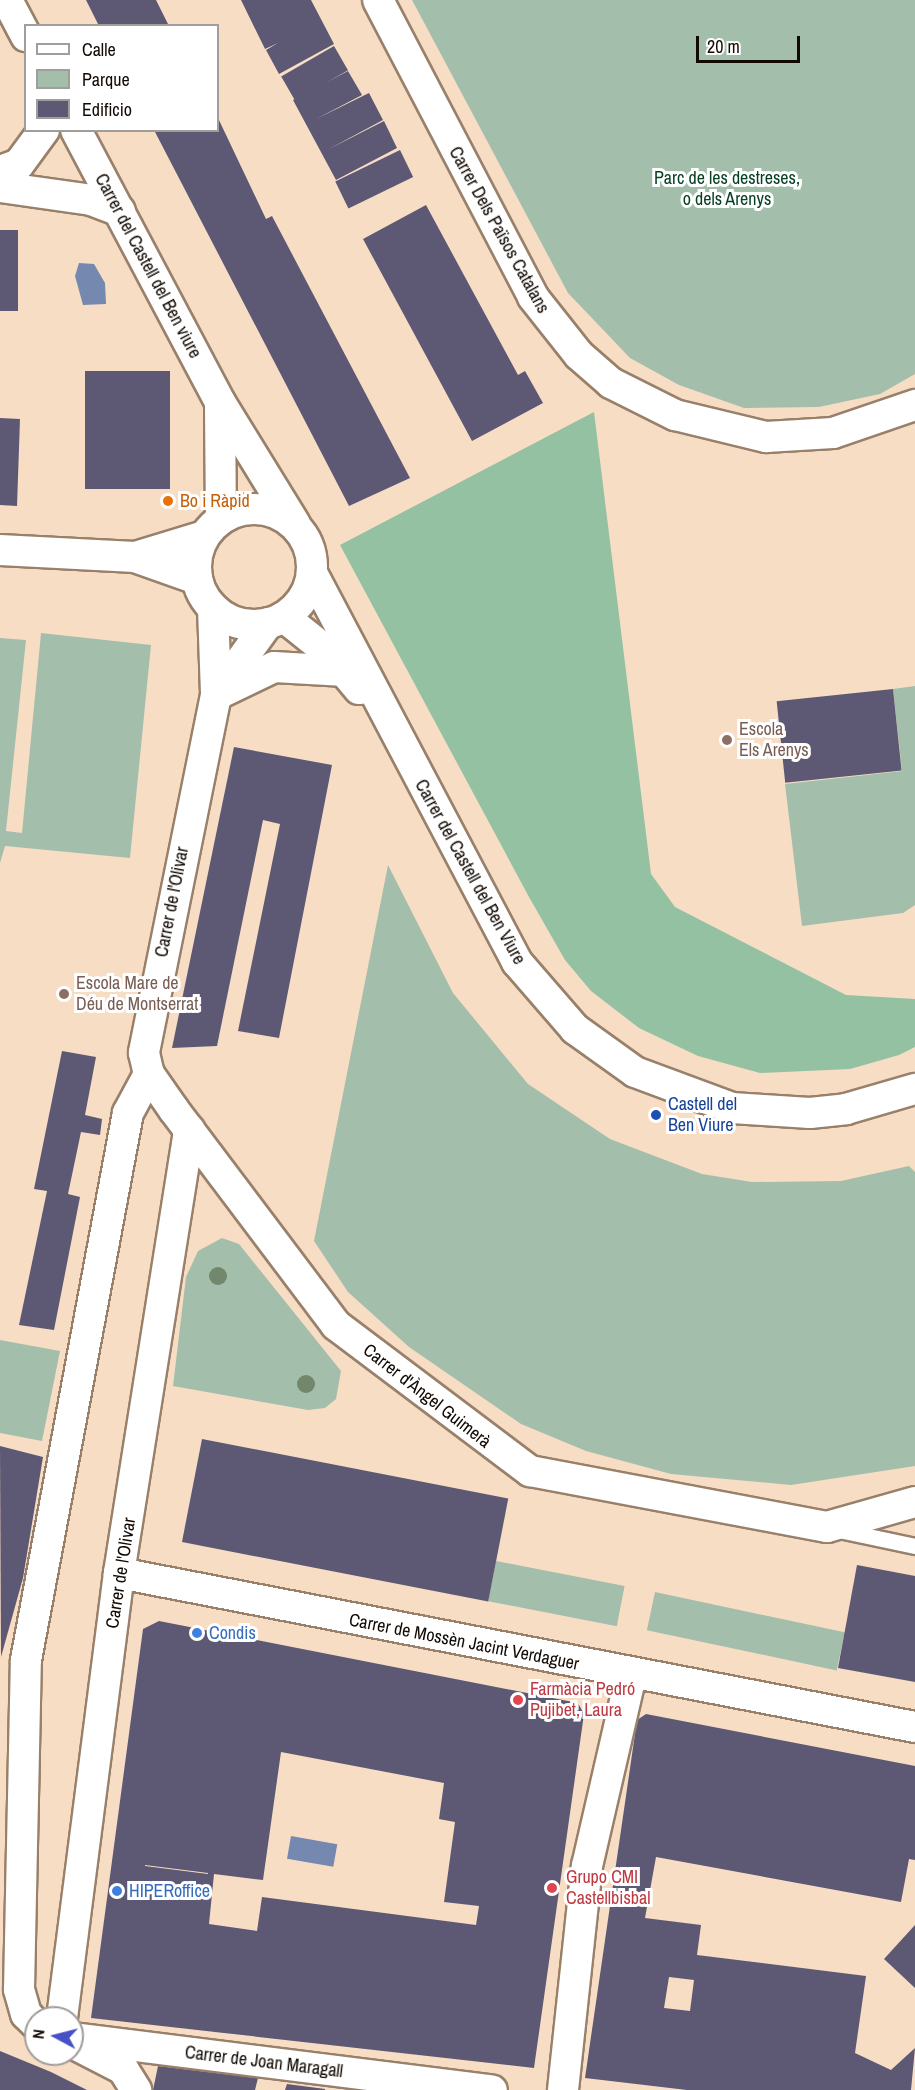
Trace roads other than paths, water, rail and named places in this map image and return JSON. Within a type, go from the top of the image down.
[{"type":"street","points":[[6,0],[24,32]]},
{"type":"street","name":"Carrer Dels Països Catalans","points":[[378,0],[533,297],[579,355],[611,383],[675,415],[766,437],[833,433],[915,405]]},
{"type":"street","points":[[0,171],[19,164],[43,132]]},
{"type":"street","name":"Carrer del Castell del Ben viure","points":[[77,132],[220,402],[295,524]]},
{"type":"street","points":[[0,187],[91,200],[120,211]]},
{"type":"street","name":"Carrer del Castell del Ben viure","points":[[213,526],[220,402]]},
{"type":"street","points":[[135,557],[213,526],[246,508],[272,511],[295,524],[309,547],[312,573],[303,598],[276,620],[231,621],[213,608],[197,579],[196,557],[213,526]]},
{"type":"street","points":[[0,550],[135,557],[197,579]]},
{"type":"street","name":"Carrer del Castell del Ben Viure","points":[[312,573],[394,734],[517,962],[575,1029],[602,1051],[667,1087],[732,1108],[822,1112],[915,1089]]},
{"type":"street","name":"Carrer de l'Olivar","points":[[149,1074],[144,1040],[216,694],[213,608]]},
{"type":"street","name":"Carrer del Castell del Ben Viure","points":[[276,620],[345,671],[394,734]]},
{"type":"street","name":"Carrer de l'Olivar","points":[[216,694],[276,620]]},
{"type":"street","points":[[216,694],[274,666],[345,671]]},
{"type":"street","points":[[24,2007],[19,1989],[26,1660],[128,1113],[149,1074]]},
{"type":"street","name":"Carrer d'Àngel Guimerà","points":[[149,1074],[336,1325],[530,1471],[827,1527],[915,1502]]},
{"type":"street","points":[[123,1140],[148,1119],[182,1119]]},
{"type":"street","name":"Carrer de l'Olivar","points":[[64,2006],[119,1574],[182,1119]]},
{"type":"street","name":"Carrer de Mossèn Jacint Verdaguer","points":[[119,1574],[631,1675],[915,1727]]},
{"type":"street","points":[[563,2090],[587,1866],[631,1675]]},
{"type":"street","name":"Carrer de Joan Maragall","points":[[84,2039],[492,2090]]},
{"type":"street","points":[[84,2049],[123,2069],[136,2090]]},
{"type":"lane","name":"Carrer d'Àngel Guimerà","points":[[827,1527],[915,1546]]},
{"type":"water","points":[[79,263],[94,264],[105,283],[106,304],[83,305],[75,276]]},
{"type":"water","points":[[291,1836],[337,1844],[333,1867],[287,1859]]},
{"type":"place","name":"Bo i Ràpid","points":[[168,501]]},
{"type":"place","name":"Escola Els Arenys","points":[[727,740]]},
{"type":"place","name":"Escola Mare de Déu de Montserrat","points":[[64,994]]},
{"type":"place","name":"Castell del Ben Viure","points":[[656,1115]]},
{"type":"place","name":"Condis","points":[[197,1633]]},
{"type":"place","name":"Farmàcia Pedró Pujibet, Laura","points":[[518,1700]]},
{"type":"place","name":"Grupo CMI Castellbisbal","points":[[552,1888]]},
{"type":"place","name":"HIPERoffice","points":[[117,1891]]},
{"type":"park label","name":"Parc de les destreses, o dels Arenys","points":[[727,189]]}]
